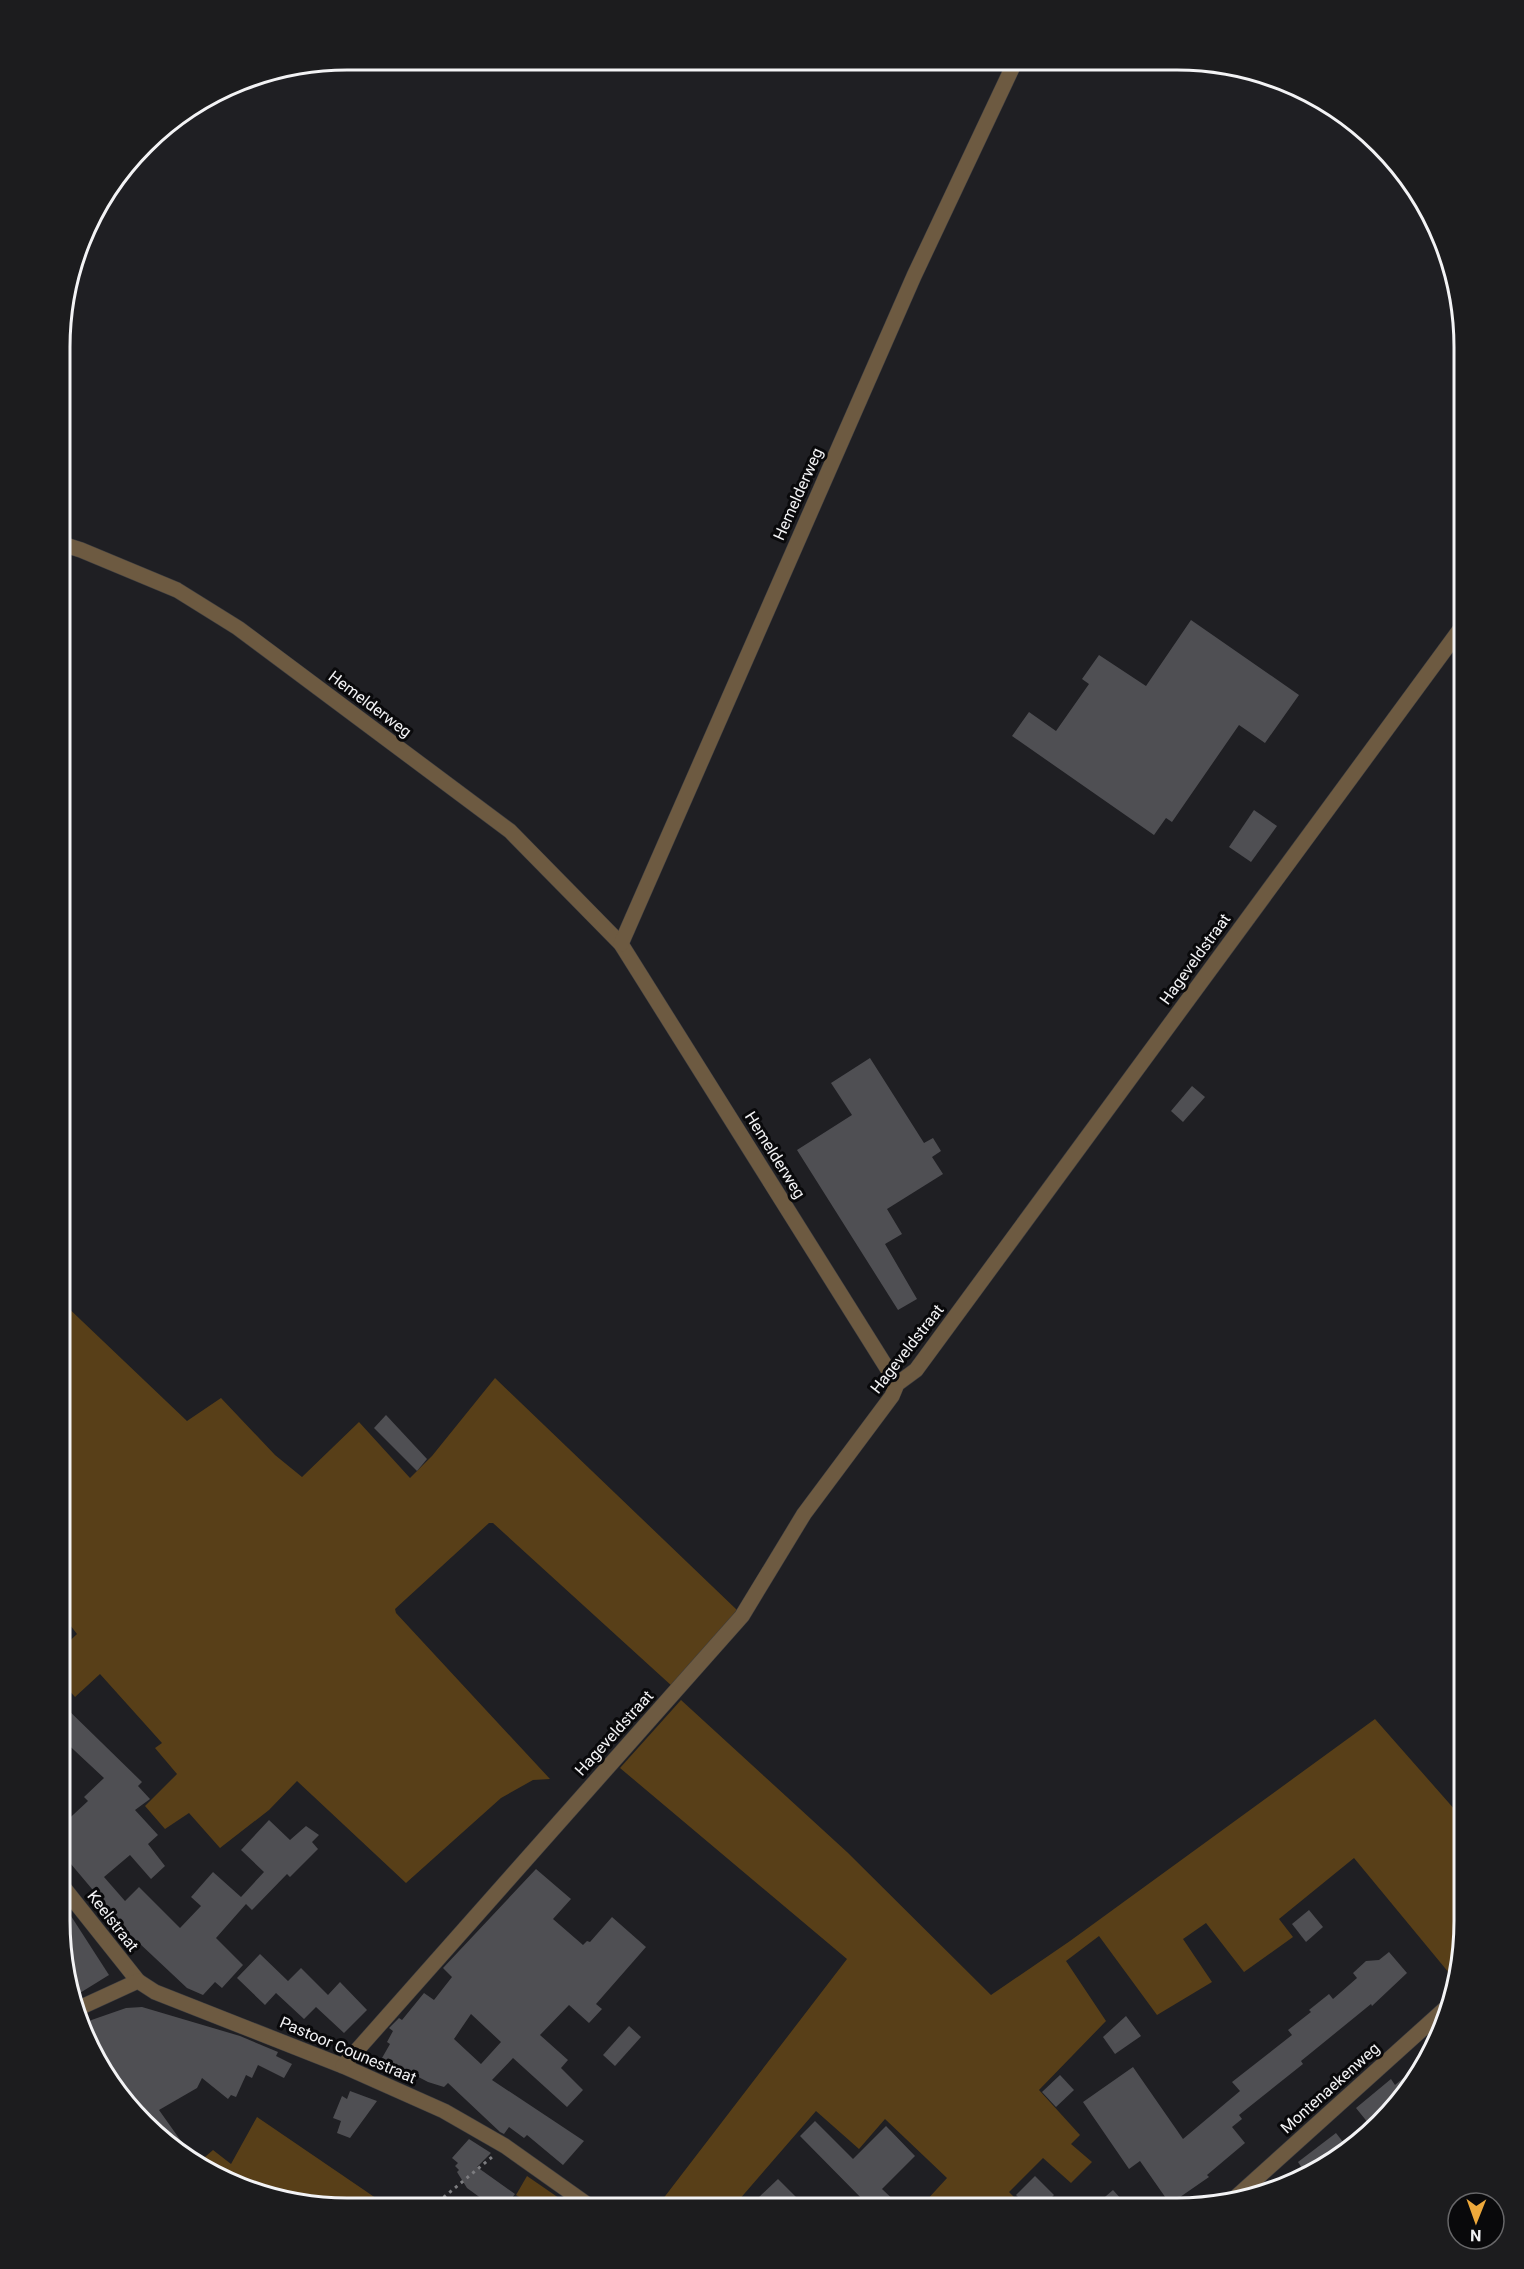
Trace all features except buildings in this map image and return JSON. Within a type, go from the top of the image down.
[{"type":"street","name":"Hemelderweg","points":[[621,944],[914,276],[1011,70]]},
{"type":"street","name":"Hemelderweg","points":[[70,547],[177,590],[238,628],[510,831],[621,944],[897,1384]]},
{"type":"street","name":"Hageveldstraat","points":[[343,2066],[742,1616],[804,1514],[892,1396],[897,1384],[916,1370],[1454,638]]},
{"type":"street","name":"Keelstraat","points":[[70,1896],[138,1981]]},
{"type":"street","name":"Pastoor Counestraat","points":[[138,1981],[155,1992],[343,2066],[444,2111],[505,2146],[578,2198]]},
{"type":"street","points":[[84,2006],[138,1981]]},
{"type":"street","name":"Montenaekenweg","points":[[1244,2190],[1437,2016]]},
{"type":"path","points":[[443,2198],[505,2146]]},
{"type":"shaded area","points":[[70,1310],[187,1421],[221,1398],[275,1455],[302,1477],[359,1422],[410,1478],[432,1456],[495,1378],[737,1610],[673,1687],[493,1523],[489,1523],[395,1609],[396,1613],[550,1779],[533,1780],[501,1798],[406,1883],[297,1781],[269,1810],[220,1848],[189,1813],[165,1829],[145,1806],[177,1774],[155,1748],[162,1743],[100,1674],[75,1697],[70,1691],[70,1641],[77,1634],[70,1625]]},
{"type":"shaded area","points":[[681,1700],[847,1852],[991,1995],[1070,1941],[1375,1719],[1454,1809],[1454,1922],[1449,1972],[1354,1858],[1279,1919],[1293,1937],[1244,1972],[1206,1923],[1183,1939],[1212,1982],[1157,2015],[1099,1936],[1066,1961],[1106,2021],[1039,2090],[1080,2135],[1071,2144],[1092,2162],[1071,2183],[1043,2158],[1009,2192],[1015,2198],[929,2198],[947,2178],[885,2119],[859,2149],[816,2111],[741,2198],[664,2198],[847,1959],[620,1768]]},
{"type":"shaded area","points":[[257,2117],[376,2198],[329,2198],[293,2193],[258,2184],[204,2158],[213,2150],[231,2164]]},
{"type":"shaded area","points":[[527,2176],[559,2198],[521,2198],[516,2195]]}]
